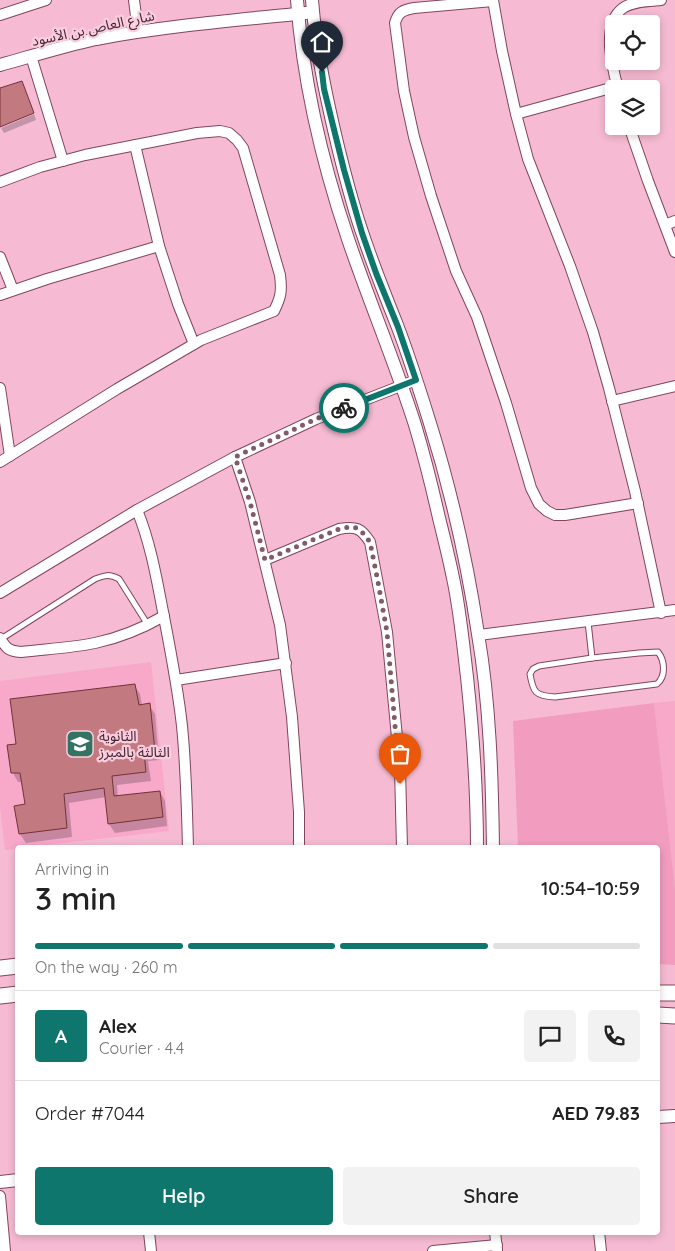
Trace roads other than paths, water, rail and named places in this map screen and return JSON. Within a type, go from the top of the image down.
[{"type":"main road","points":[[0,968],[15,966]]},
{"type":"main road","points":[[660,993],[675,993]]},
{"type":"main road","points":[[0,996],[15,994]]},
{"type":"main road","points":[[660,1015],[675,1016]]},
{"type":"street","points":[[0,15],[46,0]]},
{"type":"street","points":[[134,0],[138,32]]},
{"type":"street","points":[[297,0],[309,92],[320,140],[334,191],[362,277],[415,426],[430,478],[453,578],[463,636],[473,735],[477,845]]},
{"type":"street","points":[[616,80],[610,39],[611,26],[616,15],[624,7],[636,2],[661,0]]},
{"type":"street","points":[[638,503],[555,515],[539,504],[531,488],[506,403],[477,317],[456,271],[414,137],[403,81],[396,23],[397,15],[404,10],[493,1],[502,51],[528,159],[570,266],[612,401],[638,503],[661,612]]},
{"type":"street","points":[[313,6],[324,89],[348,188],[373,265],[398,327],[416,380],[457,522],[479,635],[489,734],[493,845]]},
{"type":"street","name":"شارع العاص بن الأسود","points":[[0,66],[51,50],[138,32],[298,14],[313,6]]},
{"type":"street","points":[[31,56],[63,161]]},
{"type":"street","points":[[516,114],[605,91]]},
{"type":"street","points":[[0,182],[40,167],[85,155],[197,132],[220,131],[229,133],[243,148],[280,275],[282,290],[274,311],[228,328],[194,344],[117,389],[0,462]]},
{"type":"street","points":[[632,135],[675,252]]},
{"type":"street","points":[[135,145],[159,246],[178,304],[194,344]]},
{"type":"street","points":[[665,225],[675,221]]},
{"type":"street","points":[[0,295],[159,246]]},
{"type":"street","points":[[0,258],[13,290]]},
{"type":"street","points":[[0,593],[137,510],[235,457],[316,419],[416,380]]},
{"type":"street","points":[[612,401],[675,386]]},
{"type":"street","points":[[0,388],[10,456]]},
{"type":"street","points":[[235,457],[250,502],[280,625],[292,717],[299,845]]},
{"type":"street","points":[[137,510],[149,543],[176,680],[185,766],[188,845]]},
{"type":"street","points":[[265,560],[339,529],[350,527],[357,528],[370,542],[388,641],[400,768],[402,845]]},
{"type":"street","points":[[479,635],[675,610]]},
{"type":"street","points":[[0,638],[6,648],[21,652],[96,643],[126,634],[164,616]]},
{"type":"street","points":[[176,680],[286,664]]},
{"type":"street","points":[[660,1118],[675,1116]]},
{"type":"street","points":[[0,1182],[15,1180]]},
{"type":"street","points":[[0,1196],[5,1251]]},
{"type":"street","points":[[149,1235],[151,1251]]},
{"type":"street","points":[[433,1251],[497,1248],[495,1235]]},
{"type":"street","points":[[599,1235],[601,1251]]},
{"type":"lane","points":[[0,638],[95,579],[105,575],[113,576],[119,580],[148,625]]},
{"type":"lane","points":[[588,622],[592,658]]},
{"type":"lane","points":[[658,652],[662,658],[664,674],[662,680],[657,684],[555,697],[545,696],[532,688],[530,674],[539,666],[592,658],[658,652]]},
{"type":"place","name":"الثانوية الثالثة بالمبرز","points":[[80,744]]}]
